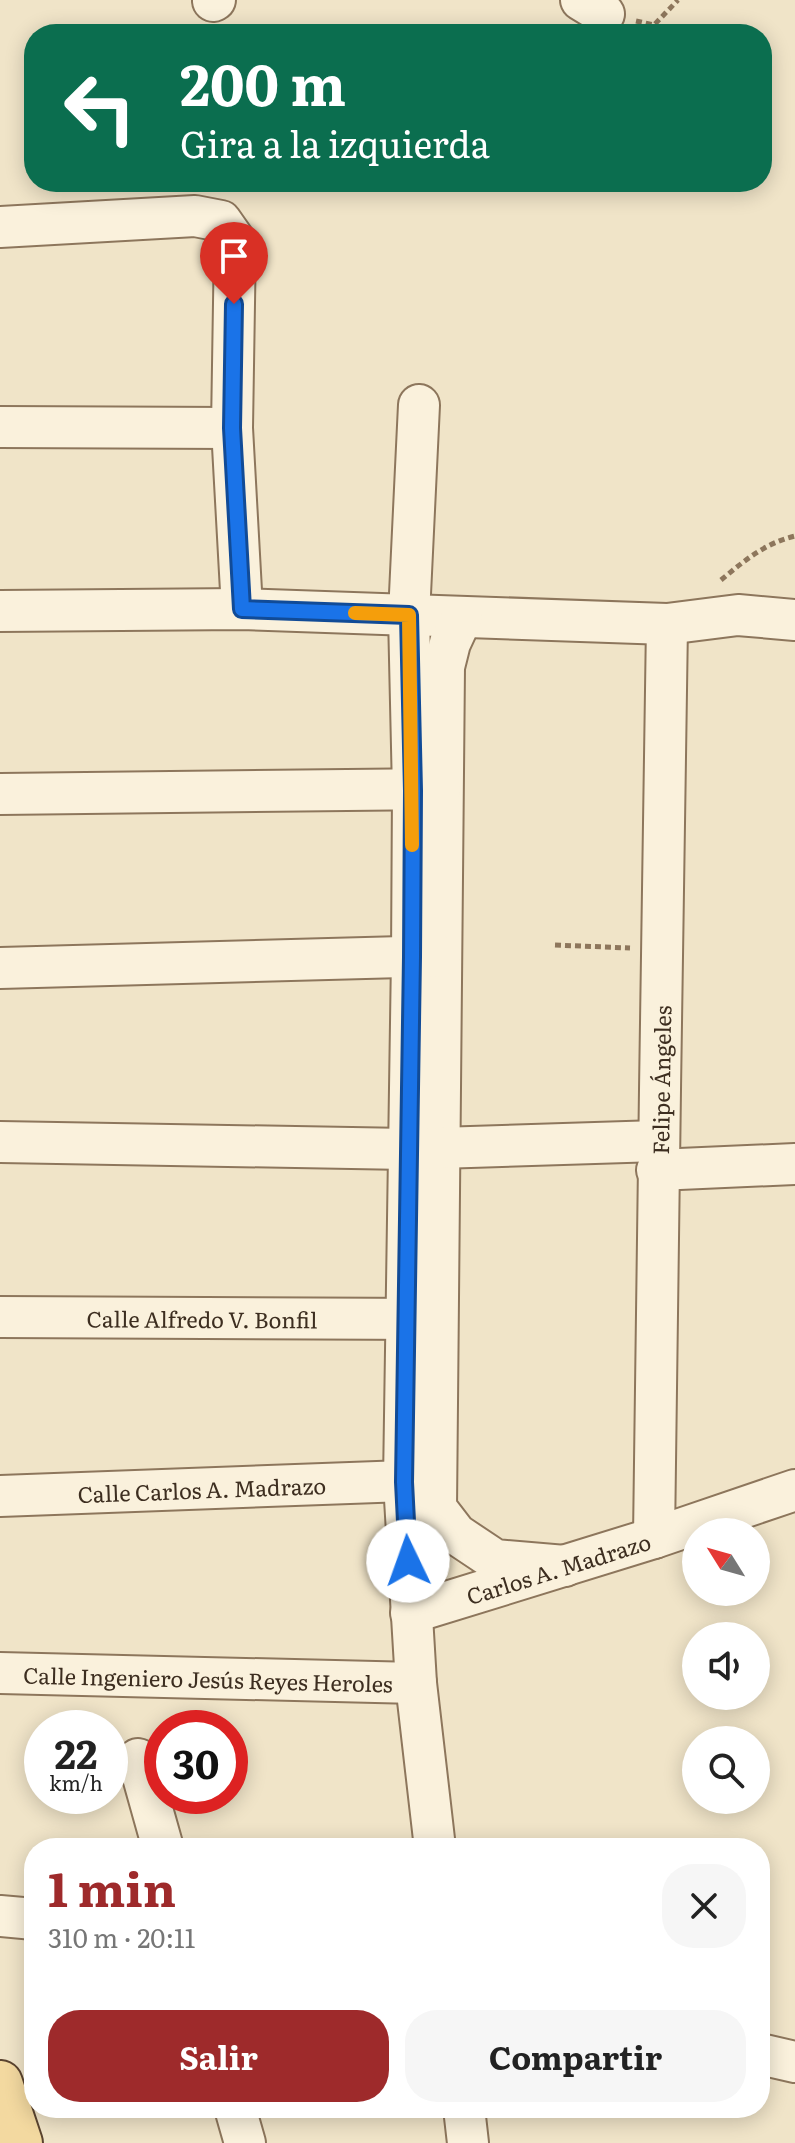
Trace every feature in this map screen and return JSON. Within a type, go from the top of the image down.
[{"type":"main road","points":[[0,2083],[20,2143]]},
{"type":"street","points":[[0,227],[195,216],[221,221],[235,241],[232,428],[242,609]]},
{"type":"street","points":[[419,405],[409,615],[428,790],[427,957],[420,1481],[411,1613],[434,1838]]},
{"type":"street","points":[[0,427],[232,428]]},
{"type":"street","points":[[0,611],[242,609],[667,624],[738,615],[795,620]]},
{"type":"street","points":[[428,790],[444,667],[450,643],[462,617]]},
{"type":"street","name":"Felipe Ángeles","points":[[654,1538],[667,624]]},
{"type":"street","points":[[0,794],[428,790]]},
{"type":"street","points":[[0,968],[427,957]]},
{"type":"street","points":[[0,1142],[658,1155],[795,1164]]},
{"type":"street","name":"Calle Alfredo V. Bonfil","points":[[0,1317],[422,1319]]},
{"type":"street","points":[[420,1481],[456,1534],[495,1560],[565,1566]]},
{"type":"street","name":"Calle Carlos A. Madrazo","points":[[0,1496],[420,1481]]},
{"type":"street","name":"Carlos A. Madrazo","points":[[411,1613],[654,1538],[795,1490]]},
{"type":"street","name":"Calle Ingeniero Jesús Reyes Heroles","points":[[0,1673],[416,1683]]},
{"type":"street","points":[[138,1759],[160,1838]]},
{"type":"street","points":[[0,1916],[24,1918]]},
{"type":"street","points":[[770,2056],[795,2062]]},
{"type":"street","points":[[238,2118],[245,2143]]},
{"type":"street","points":[[465,2118],[468,2143]]},
{"type":"path","points":[[655,24],[678,0]]},
{"type":"path","points":[[593,7],[651,24]]},
{"type":"path","points":[[711,588],[754,553],[778,540],[795,536]]},
{"type":"path","points":[[555,945],[663,949]]},
{"type":"slow traffic","points":[[355,613],[409,615],[412,845]]},
{"type":"route","points":[[234,304],[232,428],[242,609],[409,615],[413,791],[404,1482],[408,1561]]}]
